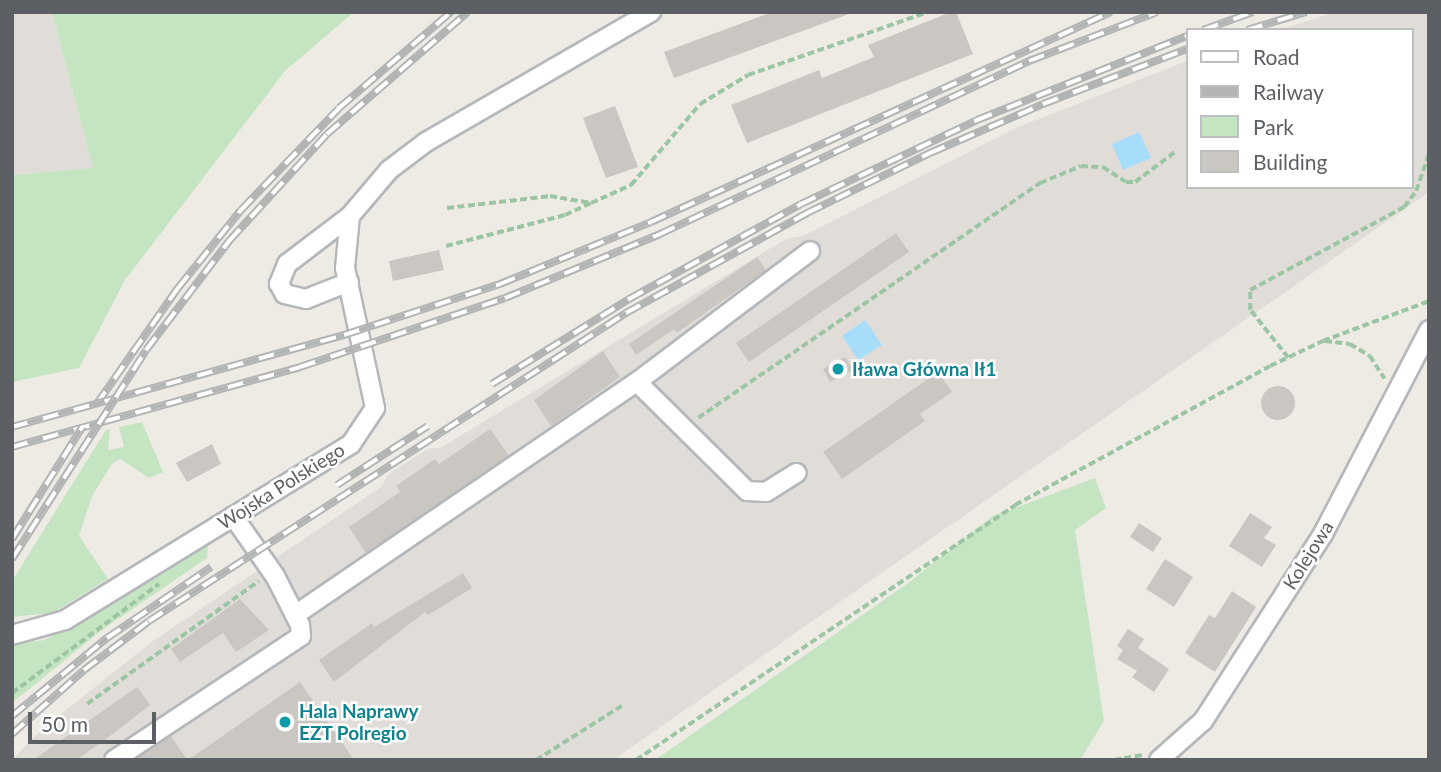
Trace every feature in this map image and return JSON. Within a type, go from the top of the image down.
[{"type":"street","points":[[349,282],[306,299],[285,294],[279,284],[287,264],[350,216],[389,170],[426,142],[651,12]]},
{"type":"street","name":"Wojska Polskiego","points":[[12,635],[65,620],[351,444],[375,408],[345,268],[350,216]]},
{"type":"street","points":[[295,615],[637,382],[810,251]]},
{"type":"street","name":"Kolejowa","points":[[1162,755],[1203,721],[1323,534],[1429,330]]},
{"type":"street","points":[[637,382],[747,491],[766,492],[796,472]]},
{"type":"street","points":[[114,760],[301,636],[295,615],[272,573],[233,516]]},
{"type":"path","points":[[446,246],[565,215],[631,185],[700,104],[748,75],[928,12]]},
{"type":"path","points":[[682,426],[715,410],[1040,183],[1081,166],[1103,167],[1126,182],[1135,182],[1175,152]]},
{"type":"path","points":[[1288,358],[1250,310],[1250,290],[1404,207],[1416,191],[1429,153]]},
{"type":"path","points":[[447,208],[550,196],[591,203]]},
{"type":"path","points":[[636,760],[1015,505],[1288,358],[1323,341],[1429,301]]},
{"type":"path","points":[[1323,341],[1350,344],[1370,356],[1383,371],[1392,403]]},
{"type":"path","points":[[87,704],[195,622],[272,573]]},
{"type":"path","points":[[12,694],[169,577]]},
{"type":"path","points":[[536,760],[623,705]]},
{"type":"path","points":[[1114,760],[1162,755]]},
{"type":"shaded area","points":[[12,12],[52,12],[93,168],[12,175]]},
{"type":"shaded area","points":[[1336,12],[1429,12],[1429,192],[613,760],[12,760],[42,729],[153,641],[381,487],[389,474],[429,448],[440,448],[786,239],[803,236],[1018,127],[1186,61],[1186,189],[1413,189],[1413,28],[1285,28]]},
{"type":"green space","points":[[52,12],[354,12],[285,71],[125,280],[79,368],[12,382],[12,175],[93,168]]},
{"type":"green space","points":[[142,422],[163,472],[149,478],[120,459],[112,464],[92,496],[79,536],[108,579],[52,613],[12,617],[12,581],[106,430],[110,429],[108,450],[124,447],[119,427]]},
{"type":"green space","points":[[1095,478],[1106,508],[1075,530],[1104,721],[1080,760],[655,760],[908,583],[993,516]]},
{"type":"green space","points":[[209,537],[207,558],[102,630],[12,703],[12,645],[44,640],[91,616]]},
{"type":"water","points":[[1139,132],[1151,158],[1123,170],[1112,144]]},
{"type":"water","points":[[865,320],[882,345],[858,360],[842,336]]},
{"type":"building","points":[[772,12],[849,14],[674,78],[664,52]]},
{"type":"building","points":[[956,12],[973,54],[747,143],[731,105],[819,70],[822,78],[874,57],[868,45]]},
{"type":"building","points":[[615,106],[638,167],[606,178],[583,118]]},
{"type":"building","points":[[896,233],[909,252],[749,362],[736,343]]},
{"type":"building","points":[[439,250],[444,270],[393,281],[389,261]]},
{"type":"building","points":[[757,257],[766,270],[677,333],[674,329],[636,355],[629,344]]},
{"type":"building","points":[[603,351],[620,377],[551,426],[534,400]]},
{"type":"building","name":"Iława Główna Ił1","points":[[845,357],[853,370],[830,382],[823,369]]},
{"type":"building","points":[[938,372],[952,392],[920,414],[925,421],[842,479],[823,452]]},
{"type":"building","points":[[1278,386],[1290,391],[1295,403],[1290,415],[1278,420],[1266,415],[1261,403],[1266,391]]},
{"type":"building","points":[[490,429],[509,456],[366,553],[349,527],[400,492],[396,486],[435,459],[439,464]]},
{"type":"building","points":[[212,444],[221,464],[187,482],[176,463]]},
{"type":"building","points":[[1250,513],[1272,527],[1264,538],[1276,545],[1262,567],[1229,546]]},
{"type":"building","points":[[1139,523],[1162,538],[1153,552],[1130,537]]},
{"type":"building","points":[[1165,559],[1193,577],[1174,607],[1146,589]]},
{"type":"building","points":[[463,573],[472,588],[428,615],[425,612],[334,682],[319,660],[372,623],[374,627]]},
{"type":"building","points":[[1232,591],[1256,607],[1215,672],[1185,653],[1209,615],[1215,618]]},
{"type":"building","points":[[240,599],[269,630],[236,652],[223,633],[180,662],[171,649]]},
{"type":"building","points":[[1128,629],[1144,639],[1138,648],[1169,669],[1154,692],[1132,677],[1137,671],[1117,659],[1123,650],[1117,646]]},
{"type":"building","name":"Hala Naprawy EZT Polregio","points":[[300,682],[354,760],[188,760]]},
{"type":"building","points":[[137,687],[150,705],[106,739],[76,760],[33,760]]},
{"type":"building","points":[[171,736],[187,760],[135,760]]},
{"type":"railway","points":[[96,405],[178,288],[241,210],[339,108],[451,12]]},
{"type":"railway","points":[[12,559],[146,350],[229,241],[327,134],[468,12]]},
{"type":"railway","points":[[12,427],[344,335],[500,284],[651,222],[1111,12]]},
{"type":"railway","points":[[12,447],[300,367],[505,298],[660,234],[1029,61],[1157,12]]},
{"type":"railway","points":[[1209,28],[1253,12]]},
{"type":"railway","points":[[1254,28],[1306,12]]},
{"type":"railway","points":[[492,384],[629,299],[801,204],[977,120],[1186,36]]},
{"type":"railway","points":[[12,734],[84,670],[149,621],[626,313],[807,213],[930,153],[1043,104],[1186,49]]},
{"type":"railway","points":[[12,539],[83,426]]},
{"type":"railway","points":[[337,485],[428,426]]},
{"type":"railway","points":[[12,716],[107,638],[211,567]]},
{"type":"place","name":"Iława Główna Ił1","points":[[838,369]]},
{"type":"place","name":"Hala Naprawy EZT Polregio","points":[[285,722]]}]
